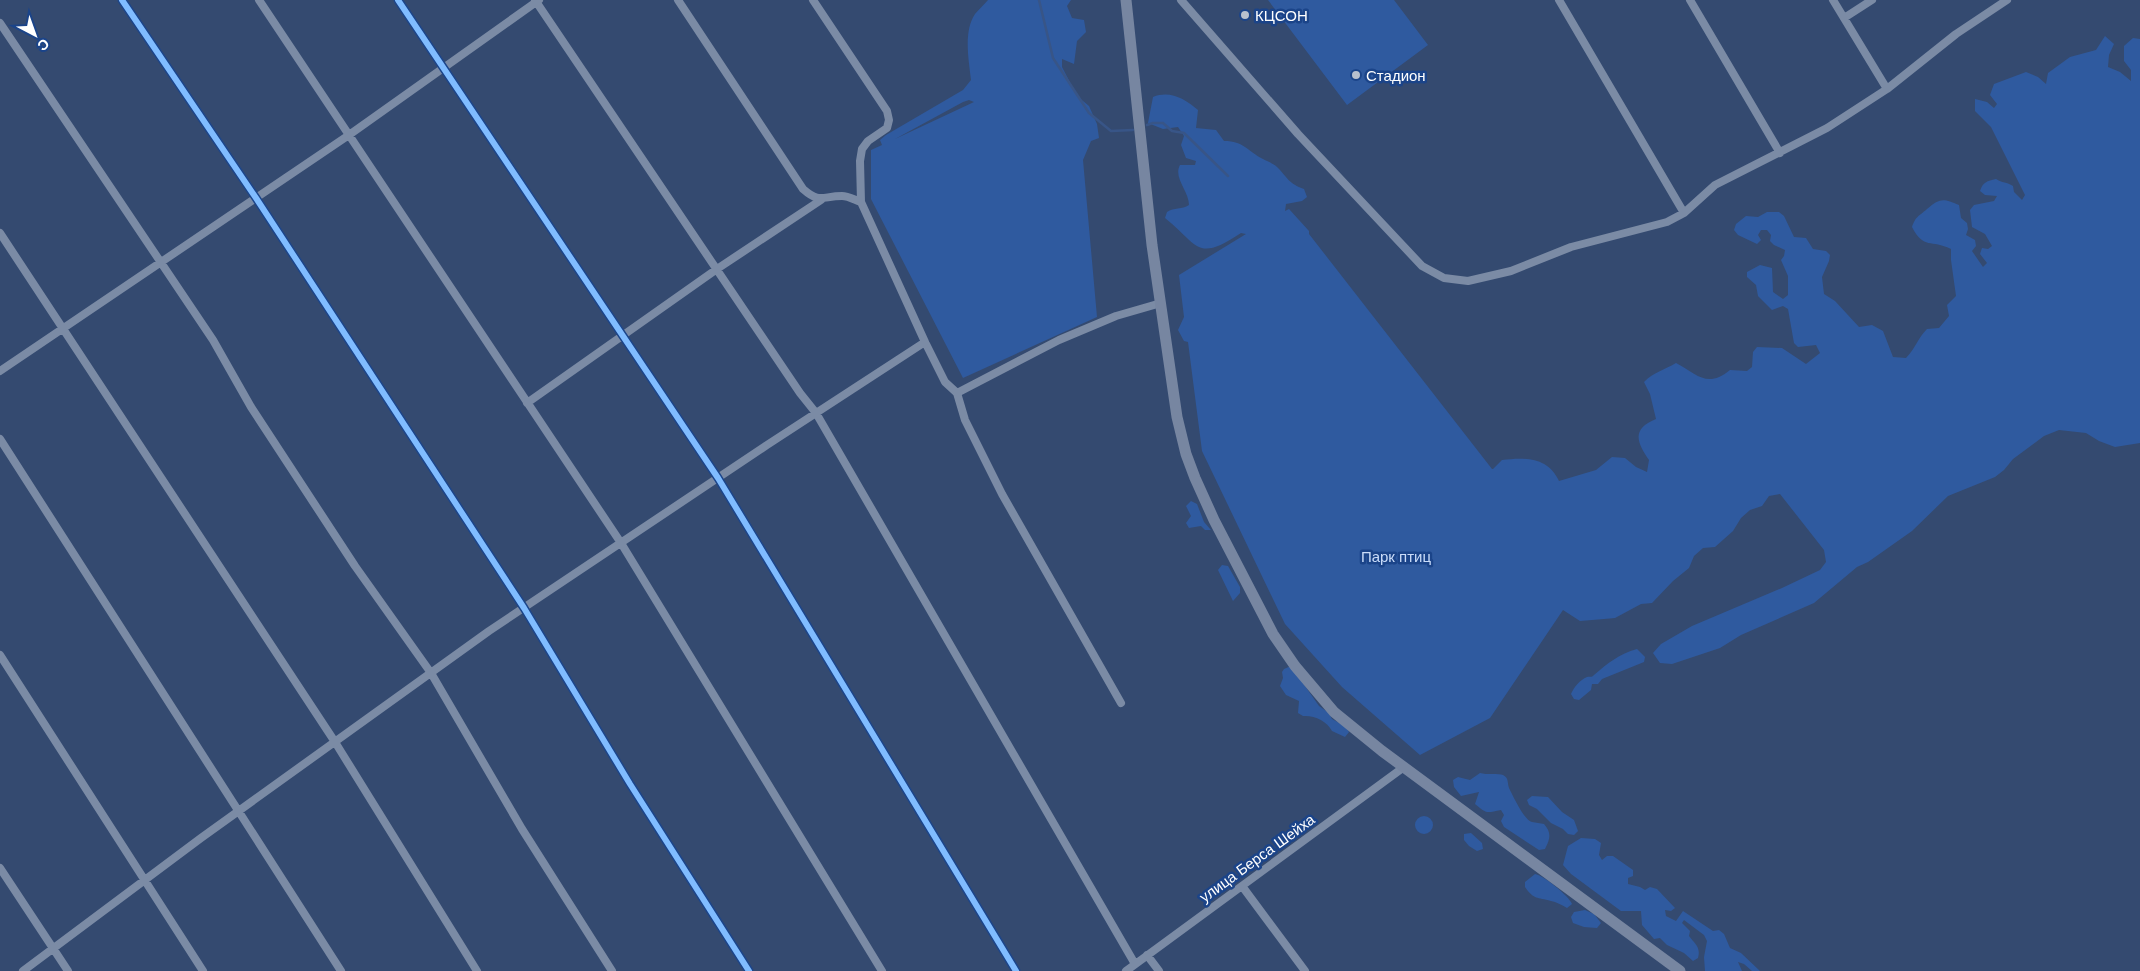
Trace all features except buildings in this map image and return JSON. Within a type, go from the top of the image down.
[{"type":"main road","points":[[1126,0],[1152,245],[1176,417],[1186,454],[1214,520],[1273,634],[1289,658],[1334,712],[1404,767],[1680,971]]},
{"type":"street","points":[[122,0],[256,198],[524,608],[630,784],[749,971]]},
{"type":"street","points":[[259,0],[620,543],[882,971]]},
{"type":"street","points":[[398,0],[718,478],[1016,971]]},
{"type":"street","points":[[678,0],[803,189],[812,197],[822,200]]},
{"type":"street","points":[[813,0],[887,110],[889,120],[887,128],[868,141],[862,149],[860,162],[862,202],[925,342],[945,382],[957,393],[965,420],[1002,494],[1121,703]]},
{"type":"street","points":[[1181,0],[1298,134],[1422,266],[1444,278],[1468,281],[1511,271],[1571,247],[1667,222],[1684,213],[1715,185],[1828,128],[1887,88],[1956,34],[2007,0]]},
{"type":"street","points":[[1559,0],[1684,213]]},
{"type":"street","points":[[1690,0],[1780,153]]},
{"type":"street","points":[[1833,0],[1887,88]]},
{"type":"street","points":[[1844,18],[1872,0]]},
{"type":"street","points":[[0,371],[349,135],[537,1],[800,393],[816,413],[1135,964]]},
{"type":"street","points":[[0,23],[213,340],[251,407],[355,566],[431,673],[522,829],[612,971]]},
{"type":"street","points":[[527,403],[717,269],[822,200],[843,196],[862,202]]},
{"type":"street","points":[[0,233],[335,742],[477,971]]},
{"type":"street","points":[[957,393],[1059,340],[1116,316],[1161,303]]},
{"type":"street","points":[[23,971],[238,811],[524,608],[925,342]]},
{"type":"street","points":[[0,439],[341,971]]},
{"type":"street","points":[[0,655],[146,879],[203,971]]},
{"type":"street","name":"улица Берса Шейха","points":[[1126,971],[1404,767]]},
{"type":"street","points":[[0,868],[68,971]]},
{"type":"street","points":[[1242,886],[1305,971]]},
{"type":"street","points":[[1147,955],[1159,971]]},
{"type":"green space","points":[[988,0],[1071,0],[1067,6],[1072,18],[1084,20],[1086,32],[1077,41],[1074,64],[1062,59],[1062,67],[1077,96],[1089,106],[1097,124],[1099,138],[1091,141],[1083,160],[1097,317],[963,378],[871,199],[871,150],[882,145],[880,140],[886,135],[963,90],[971,80],[968,56],[969,29],[975,14]],"holes":[[[969,100],[974,102],[895,139],[963,102]]]},
{"type":"green space","name":"Стадион","points":[[1268,0],[1394,0],[1428,45],[1347,105]]},
{"type":"green space","name":"Парк птиц","points":[[2105,36],[2114,44],[2109,55],[2108,67],[2120,72],[2131,81],[2131,70],[2124,61],[2124,46],[2133,38],[2140,39],[2140,443],[2115,447],[2099,441],[2086,433],[2059,430],[2044,436],[2013,459],[1995,477],[1948,496],[1912,531],[1868,562],[1857,567],[1814,603],[1741,635],[1720,648],[1672,664],[1660,663],[1653,653],[1661,644],[1692,626],[1820,570],[1826,562],[1824,550],[1780,494],[1769,496],[1762,506],[1750,510],[1741,518],[1733,531],[1715,547],[1703,548],[1694,556],[1689,568],[1673,581],[1652,603],[1641,604],[1615,618],[1580,621],[1563,610],[1490,718],[1420,755],[1342,687],[1285,624],[1202,451],[1188,342],[1184,341],[1178,330],[1184,317],[1179,275],[1246,234],[1241,233],[1226,242],[1206,249],[1192,243],[1165,218],[1170,210],[1184,208],[1189,205],[1178,170],[1180,165],[1195,165],[1196,161],[1186,158],[1181,145],[1184,136],[1178,127],[1163,129],[1148,123],[1153,97],[1171,95],[1188,102],[1198,110],[1196,128],[1216,130],[1224,141],[1231,141],[1245,147],[1275,166],[1292,182],[1304,189],[1307,197],[1302,201],[1286,204],[1285,211],[1289,209],[1309,231],[1309,234],[1492,469],[1502,460],[1535,460],[1549,467],[1559,481],[1596,470],[1612,457],[1625,458],[1636,467],[1647,472],[1649,460],[1641,447],[1639,436],[1643,427],[1656,419],[1650,394],[1644,382],[1655,373],[1676,363],[1702,378],[1708,379],[1722,376],[1730,370],[1747,371],[1752,367],[1753,352],[1757,347],[1782,348],[1806,364],[1820,353],[1816,345],[1798,347],[1794,343],[1788,309],[1783,306],[1772,310],[1758,296],[1756,285],[1747,277],[1747,272],[1760,265],[1772,268],[1773,292],[1783,299],[1788,295],[1788,276],[1781,260],[1785,250],[1770,241],[1771,235],[1767,230],[1761,230],[1758,235],[1761,240],[1757,244],[1738,235],[1734,230],[1736,224],[1746,216],[1758,217],[1767,212],[1779,212],[1784,216],[1794,237],[1806,238],[1813,249],[1826,251],[1830,255],[1822,277],[1824,294],[1835,301],[1859,327],[1872,325],[1883,331],[1893,357],[1906,358],[1927,329],[1939,328],[1949,316],[1947,305],[1956,296],[1951,249],[1920,239],[1912,227],[1916,219],[1931,205],[1942,200],[1959,205],[1961,218],[1967,223],[1966,235],[1975,240],[1976,246],[1972,251],[1983,267],[1987,263],[1980,254],[1982,248],[1988,249],[1992,246],[1985,234],[1972,227],[1970,210],[1974,205],[1994,201],[1997,196],[1985,195],[1980,191],[1982,186],[1988,181],[1996,179],[2013,186],[2014,192],[2022,200],[2025,195],[1991,127],[1975,111],[1975,99],[1987,102],[1994,108],[1997,104],[1990,95],[1994,84],[2026,72],[2038,77],[2046,84],[2048,73],[2070,57],[2096,50]]},
{"type":"green space","points":[[1191,501],[1197,504],[1204,522],[1211,530],[1205,530],[1201,526],[1189,528],[1186,523],[1191,516],[1186,506]]},
{"type":"green space","points":[[1222,565],[1228,566],[1240,587],[1240,593],[1233,601],[1218,570]]},
{"type":"green space","points":[[1637,649],[1645,657],[1644,662],[1602,679],[1598,684],[1592,684],[1591,690],[1579,700],[1574,699],[1571,694],[1582,680],[1592,676],[1619,656]]},
{"type":"green space","points":[[1291,666],[1319,706],[1329,713],[1332,719],[1345,726],[1349,732],[1345,737],[1332,731],[1320,719],[1303,716],[1298,713],[1299,701],[1286,695],[1280,686],[1283,678],[1282,672]]},
{"type":"green space","points":[[1480,773],[1501,774],[1506,777],[1509,788],[1526,817],[1532,822],[1544,824],[1548,830],[1549,839],[1545,849],[1539,850],[1504,827],[1501,821],[1504,815],[1501,810],[1487,812],[1475,804],[1479,792],[1461,796],[1454,787],[1453,780],[1458,777],[1470,780]]},
{"type":"green space","points":[[1532,796],[1548,797],[1562,812],[1574,820],[1578,831],[1574,835],[1568,834],[1551,823],[1537,809],[1529,805],[1527,800]]},
{"type":"green space","points":[[1424,816],[1432,821],[1433,825],[1428,833],[1424,834],[1416,829],[1415,825],[1420,817]]},
{"type":"green space","points":[[1471,833],[1482,843],[1483,849],[1477,851],[1464,840],[1464,834]]},
{"type":"green space","points":[[1581,838],[1595,839],[1601,843],[1599,855],[1602,860],[1607,856],[1613,856],[1633,870],[1633,876],[1628,878],[1628,884],[1645,890],[1650,887],[1657,889],[1675,908],[1671,911],[1665,910],[1666,916],[1676,921],[1683,911],[1713,931],[1719,930],[1724,934],[1730,948],[1741,953],[1760,971],[1752,971],[1744,964],[1738,962],[1742,971],[1705,971],[1704,957],[1707,941],[1704,935],[1684,920],[1682,923],[1690,931],[1689,936],[1698,948],[1698,958],[1693,961],[1684,953],[1667,945],[1660,938],[1654,939],[1642,925],[1641,911],[1621,911],[1571,874],[1563,865],[1568,846]]},
{"type":"green space","points":[[1535,874],[1555,886],[1572,904],[1567,908],[1531,894],[1525,887],[1525,882]]},
{"type":"green space","points":[[1585,910],[1594,914],[1601,923],[1597,928],[1584,927],[1573,923],[1571,917],[1574,912]]},
{"type":"waterway","points":[[1039,0],[1053,58],[1089,113],[1111,131],[1133,130]]},
{"type":"waterway","points":[[1147,125],[1163,123],[1172,131],[1184,133],[1228,176]]},
{"type":"cycle path","points":[[122,0],[256,198],[524,608],[630,784],[749,971]]},
{"type":"cycle path","points":[[398,0],[718,478],[1016,971]]},
{"type":"place","name":"КЦСОН","points":[[1245,15]]},
{"type":"place","name":"Стадион","points":[[1356,75]]}]
